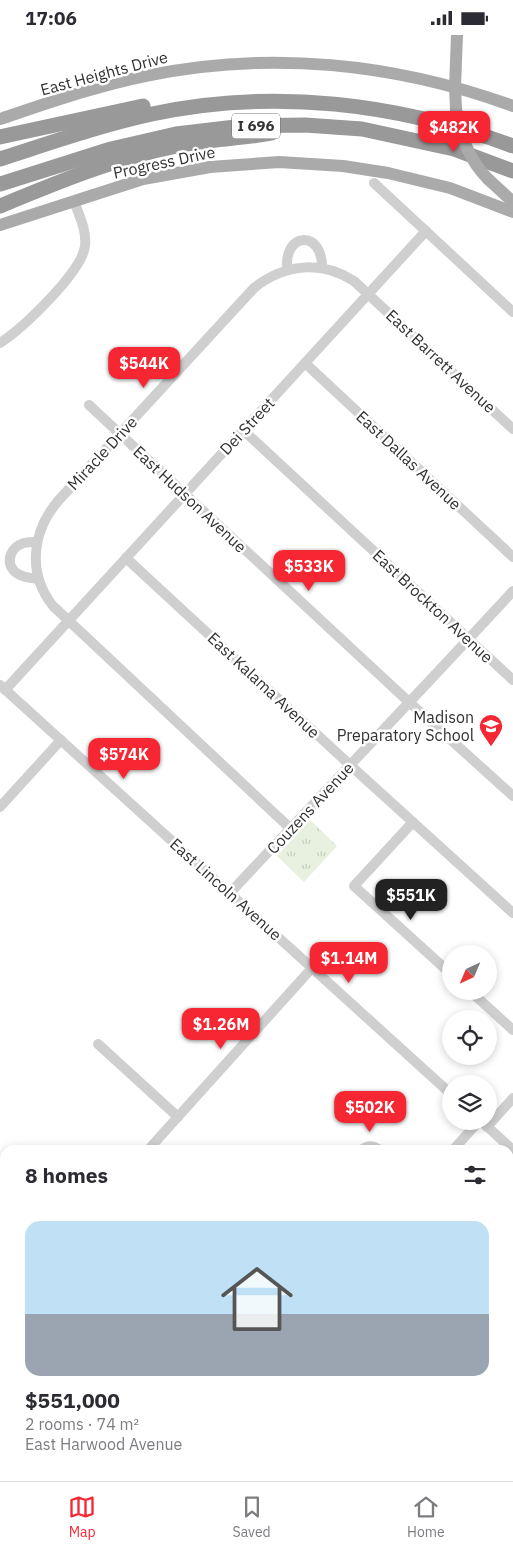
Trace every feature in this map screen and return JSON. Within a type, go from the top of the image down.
[{"type":"highway","points":[[0,137],[159,103],[210,95],[278,92],[332,103]]},
{"type":"highway","name":"I 696","points":[[0,159],[112,124],[153,114],[186,108],[270,101],[332,103],[379,109],[427,118],[468,129],[513,146]]},
{"type":"highway","points":[[0,206],[132,156],[206,140],[287,131],[305,125]]},
{"type":"highway","name":"I 696","points":[[0,183],[111,149],[176,133],[244,126],[305,125],[362,129],[454,149],[513,171]]},
{"type":"main road","points":[[457,35],[455,87],[456,109],[460,130],[468,150],[479,169],[513,202]]},
{"type":"main road","name":"East Heights Drive","points":[[0,119],[113,83],[182,69],[228,64],[278,62],[335,65],[409,75],[455,87],[513,106]]},
{"type":"main road","name":"Progress Drive","points":[[0,225],[143,179],[230,164],[279,162],[343,166],[388,173],[450,188],[513,212]]},
{"type":"street","points":[[374,183],[513,312]]},
{"type":"street","points":[[0,343],[27,323],[74,272],[80,261],[86,241],[84,229],[74,201]]},
{"type":"street","name":"Dei Street","points":[[2,688],[68,621],[426,231]]},
{"type":"street","points":[[287,269],[287,257],[290,249],[294,243],[302,240],[310,241],[318,247],[322,259],[322,268]]},
{"type":"street","name":"Miracle Drive","points":[[290,828],[68,621],[49,600],[38,579],[35,559],[36,542],[52,508],[254,288],[267,278],[287,269],[322,268],[346,276],[368,294]]},
{"type":"street","name":"East Barrett Avenue","points":[[368,294],[513,429]]},
{"type":"street","name":"East Dallas Avenue","points":[[305,363],[513,557]]},
{"type":"street","name":"East Hudson Avenue","points":[[89,405],[513,796]]},
{"type":"street","name":"East Brockton Avenue","points":[[243,430],[513,680]]},
{"type":"street","points":[[36,542],[24,543],[18,546],[12,552],[10,562],[15,571],[20,575],[38,579]]},
{"type":"street","name":"East Kalama Avenue","points":[[126,558],[513,913]]},
{"type":"street","name":"Couzens Avenue","points":[[230,893],[513,591]]},
{"type":"street","name":"East Lincoln Avenue","points":[[2,688],[442,1086]]},
{"type":"street","points":[[0,807],[61,740]]},
{"type":"street","points":[[412,822],[354,886],[442,966]]},
{"type":"street","points":[[153,1145],[312,968]]},
{"type":"street","points":[[480,1000],[513,1030]]},
{"type":"street","points":[[98,1043],[178,1117]]},
{"type":"street","points":[[497,1111],[513,1098]]},
{"type":"street","points":[[458,1145],[474,1130]]},
{"type":"street","points":[[490,1130],[506,1145]]},
{"type":"green space","points":[[310,820],[337,846],[304,882],[277,856]]},
{"type":"place","name":"Madison Preparatory School","points":[[491,747]]}]
